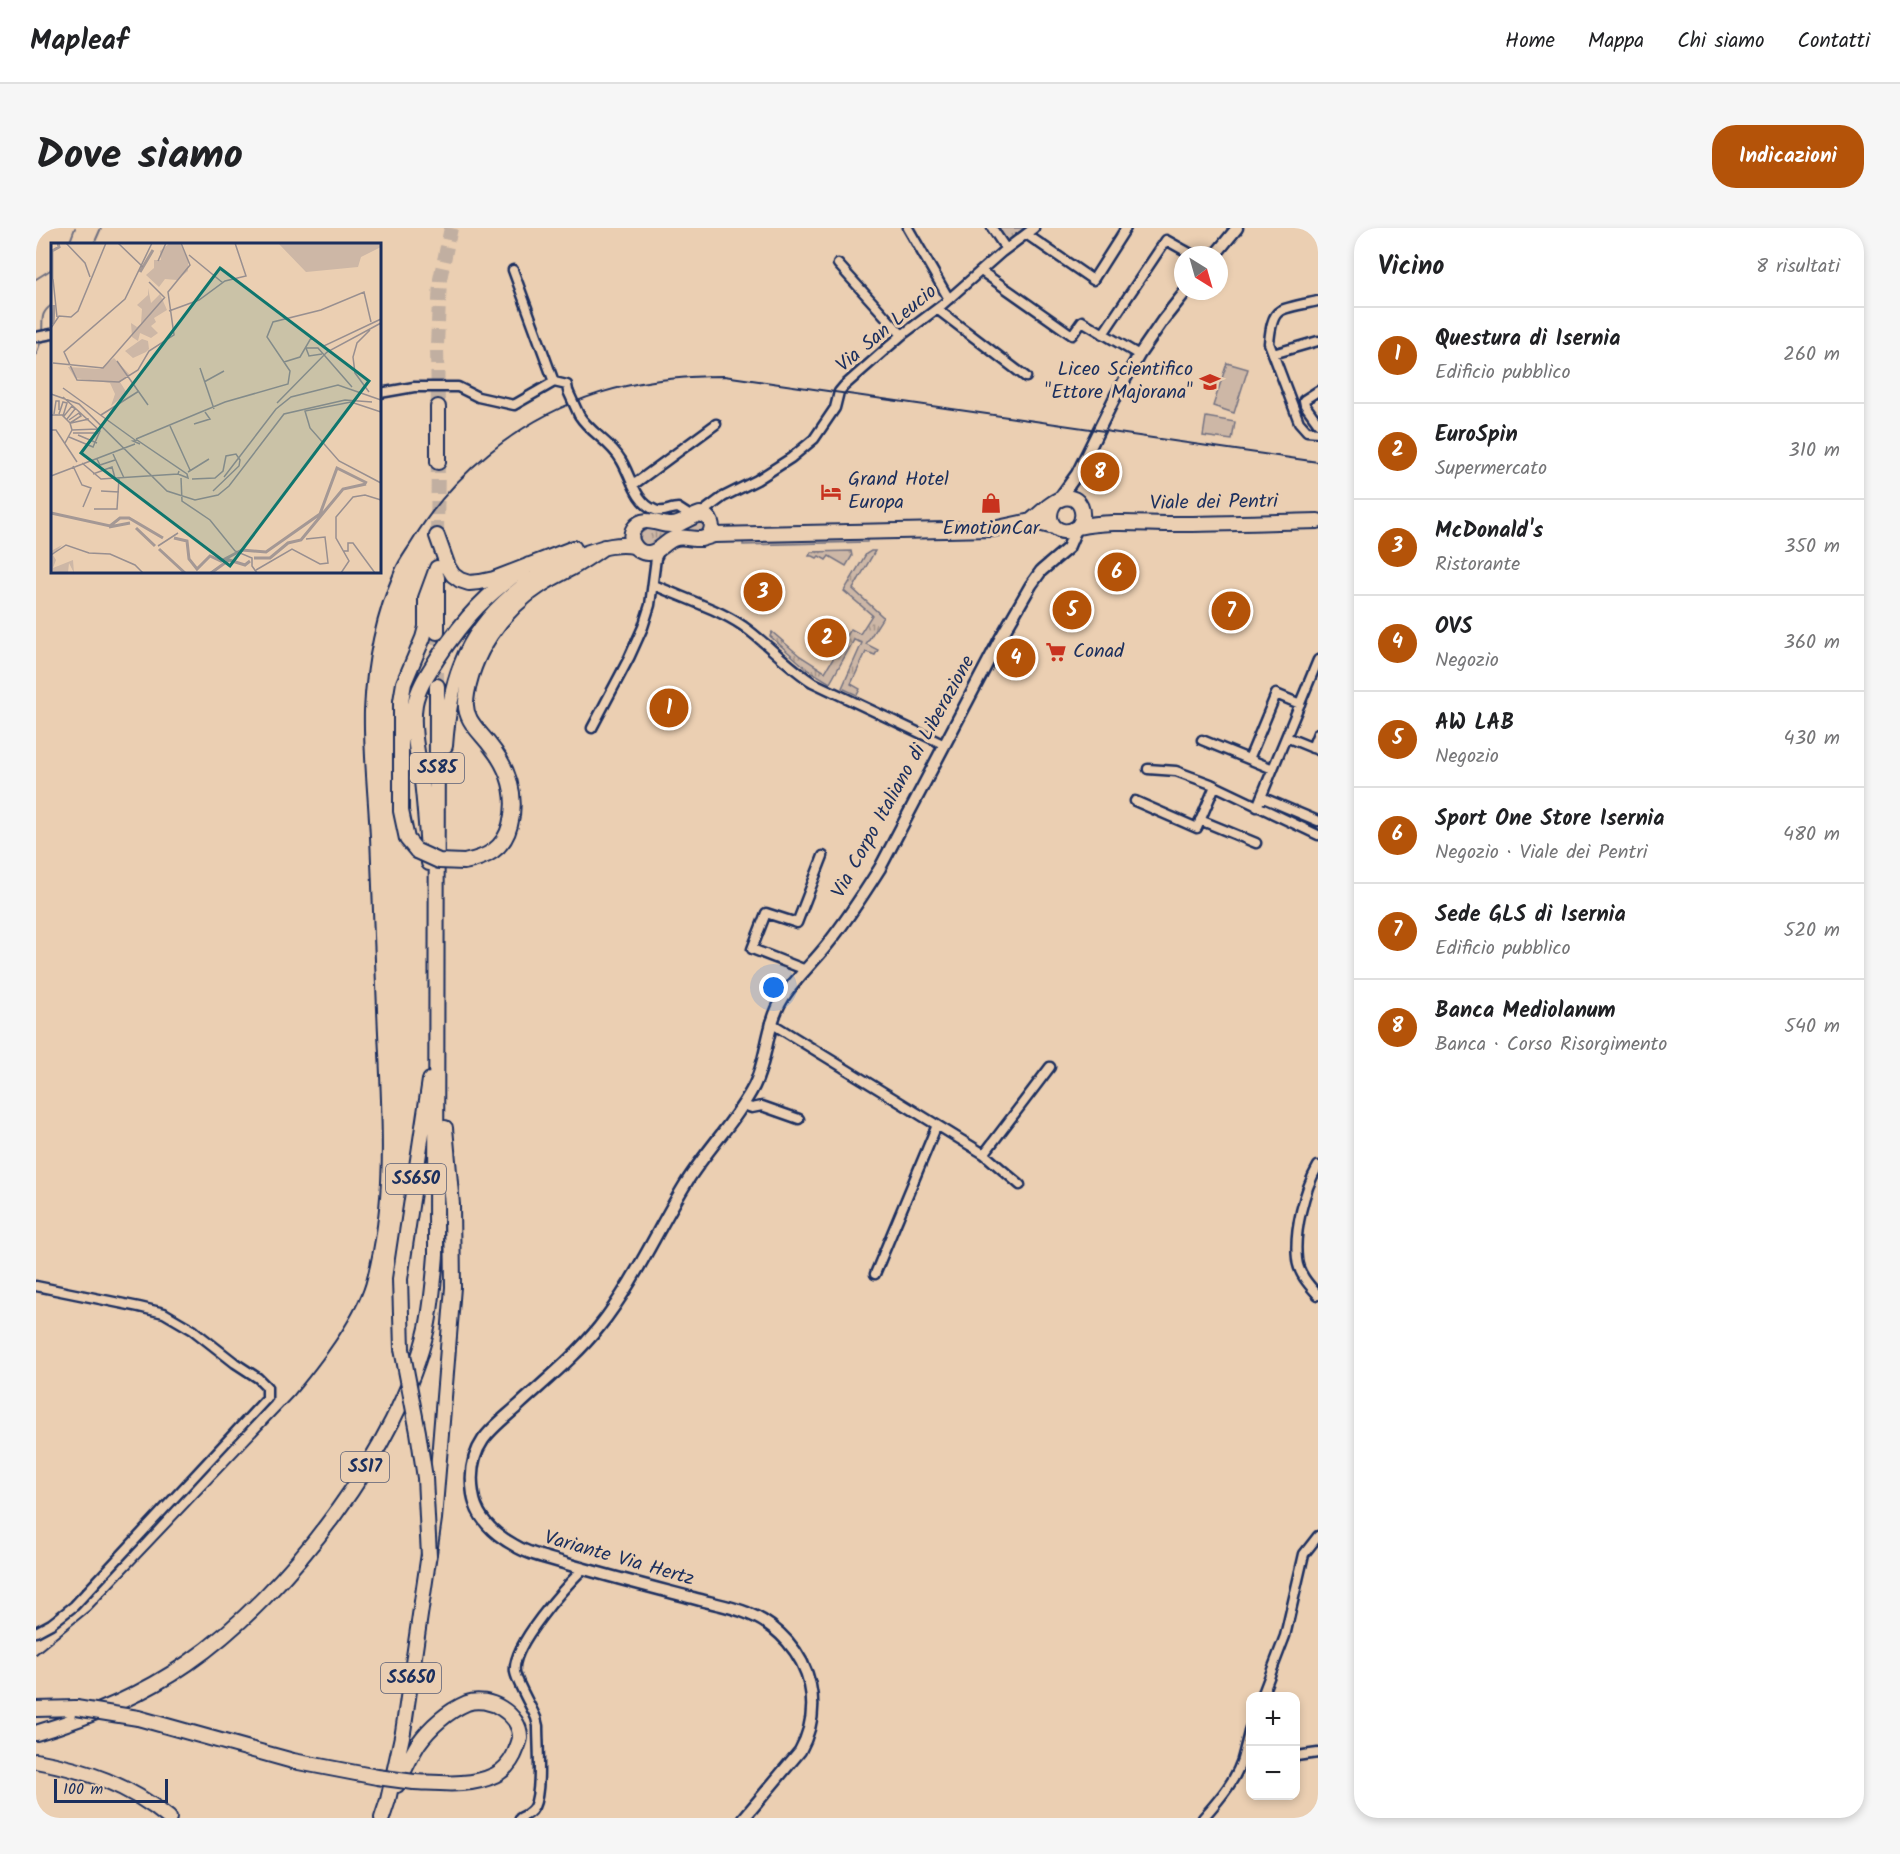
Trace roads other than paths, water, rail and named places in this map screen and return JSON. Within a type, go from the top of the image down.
[{"type":"main road","points":[[438,407],[438,462]]},
{"type":"main road","points":[[636,544],[634,528],[640,522],[648,520],[675,525],[704,522],[726,535],[993,529],[1031,521],[1057,501],[1069,498],[1080,505],[1083,517],[1077,528],[1066,532],[1031,521]]},
{"type":"main road","points":[[1057,501],[1049,514],[1057,528]]},
{"type":"main road","name":"Viale dei Pentri","points":[[1080,505],[1096,518],[1111,524]]},
{"type":"main road","name":"Viale dei Pentri","points":[[1077,528],[1091,524],[1318,521]]},
{"type":"main road","points":[[437,632],[437,536],[453,576],[469,583],[480,582],[578,547],[614,542],[636,544],[648,553],[673,538],[698,539],[704,522]]},
{"type":"main road","points":[[437,849],[445,818],[444,762],[447,721],[461,665],[472,642],[502,605],[532,580],[563,561],[604,547],[636,544]]},
{"type":"main road","points":[[437,568],[426,598],[426,627],[404,683],[401,702],[401,811],[407,838],[417,851],[439,861],[464,862],[488,855],[502,844],[513,814],[514,794],[507,775],[490,745],[468,717],[466,710],[465,703],[469,685],[483,646],[503,618],[520,602],[540,586],[604,547]]},
{"type":"main road","points":[[436,908],[429,870],[423,792],[415,733],[415,701],[430,670],[468,616],[504,582],[529,565]]},
{"type":"main road","name":"SS85","points":[[437,686],[437,880]]},
{"type":"main road","name":"SS17","points":[[36,1733],[97,1713],[132,1697],[188,1663],[238,1623],[266,1597],[329,1523],[388,1430],[399,1407],[427,1328],[435,1278],[437,880]]},
{"type":"main road","name":"SS650","points":[[429,1556],[425,1478],[402,1349],[400,1279],[430,1079],[430,1027],[437,1010]]},
{"type":"main road","name":"SS650","points":[[382,1818],[402,1732],[434,1519],[453,1287],[454,1247],[451,1194],[437,1048]]},
{"type":"main road","points":[[36,1709],[76,1708],[138,1718],[293,1761],[377,1777],[414,1782],[461,1783],[478,1781],[497,1774],[511,1761],[520,1737],[514,1719],[499,1706],[487,1701],[468,1702],[450,1713],[418,1744],[388,1800]]},
{"type":"main road","points":[[36,1761],[90,1773],[112,1782],[145,1799],[169,1818]]},
{"type":"street","points":[[908,228],[949,299]]},
{"type":"street","points":[[992,228],[1006,249]]},
{"type":"street","name":"Via San Leucio","points":[[704,522],[715,503],[791,458],[814,439],[835,408],[839,392],[844,386],[902,335],[937,309],[1006,249],[1034,228]]},
{"type":"street","points":[[1026,234],[1093,280],[1126,228]]},
{"type":"street","points":[[1222,246],[1237,228]]},
{"type":"street","points":[[1103,334],[1166,240],[1177,246]]},
{"type":"street","points":[[838,264],[902,335]]},
{"type":"street","points":[[513,270],[554,382]]},
{"type":"street","points":[[981,271],[1072,335],[1082,321],[1139,355]]},
{"type":"street","points":[[1057,501],[1077,474],[1108,410],[1139,355],[1179,300]]},
{"type":"street","points":[[1318,301],[1280,310],[1270,330],[1269,343],[1299,422],[1307,431],[1318,432]]},
{"type":"street","points":[[937,309],[1026,377]]},
{"type":"street","points":[[36,337],[51,335]]},
{"type":"street","points":[[1273,354],[1318,341]]},
{"type":"street","points":[[381,393],[414,387],[459,387],[478,397],[514,405],[554,382],[567,385],[579,416],[587,426],[610,444],[640,497],[658,512],[678,508],[704,522]]},
{"type":"street","points":[[1318,391],[1304,400],[1318,423]]},
{"type":"street","points":[[633,485],[716,424]]},
{"type":"street","points":[[1077,474],[1076,488],[1080,505]]},
{"type":"street","points":[[668,510],[675,516],[675,525]]},
{"type":"street","points":[[1057,528],[1063,540],[1061,555]]},
{"type":"street","name":"Via Corpo Italiano di Liberazione","points":[[600,1326],[639,1265],[688,1179],[743,1105],[762,1065],[771,1023],[784,997],[857,905],[880,868],[1000,639],[1031,585],[1041,571],[1068,548],[1077,528]]},
{"type":"street","points":[[636,544],[651,559],[654,566]]},
{"type":"street","points":[[592,728],[638,640],[650,604],[654,585],[654,566],[661,547]]},
{"type":"street","points":[[654,585],[740,625],[812,682],[945,745]]},
{"type":"street","points":[[1257,807],[1315,673],[1318,660]]},
{"type":"street","points":[[1249,759],[1275,694],[1300,704]]},
{"type":"street","points":[[1286,737],[1315,749],[1318,733]]},
{"type":"street","points":[[1202,740],[1273,769]]},
{"type":"street","points":[[1148,769],[1176,771],[1215,786],[1318,835]]},
{"type":"street","points":[[1135,801],[1197,828],[1215,786]]},
{"type":"street","points":[[1261,797],[1318,821]]},
{"type":"street","points":[[1200,820],[1256,843]]},
{"type":"street","points":[[807,970],[752,949],[766,913],[797,923],[823,856]]},
{"type":"street","points":[[771,1023],[984,1154],[1020,1185]]},
{"type":"street","points":[[984,1154],[1050,1067]]},
{"type":"street","points":[[743,1105],[752,1108],[762,1106],[798,1119]]},
{"type":"street","points":[[875,1274],[937,1125]]},
{"type":"street","points":[[1318,1166],[1305,1196],[1299,1228],[1297,1260],[1304,1279],[1318,1295]]},
{"type":"street","points":[[36,1286],[164,1313],[193,1330],[258,1378],[267,1387],[267,1398],[74,1606],[51,1624],[36,1632]]},
{"type":"street","name":"Variante Via Hertz","points":[[600,1326],[568,1360],[484,1439],[472,1465],[474,1501],[479,1514],[498,1534],[514,1546],[583,1569],[747,1613],[780,1633],[792,1647],[808,1676],[811,1691],[811,1723],[800,1751],[744,1818]]},
{"type":"street","points":[[1264,1692],[1285,1636],[1304,1554],[1318,1536]]},
{"type":"street","points":[[520,1818],[533,1809],[537,1796],[538,1726],[515,1672],[515,1662],[538,1620],[583,1569]]},
{"type":"street","points":[[1300,1755],[1318,1753]]},
{"type":"street","points":[[1203,1818],[1227,1788],[1246,1755]]},
{"type":"waterway","points":[[69,243],[75,228]]},
{"type":"waterway","points":[[94,243],[101,228]]},
{"type":"waterway","points":[[36,279],[51,270]]},
{"type":"waterway","points":[[42,333],[42,320],[51,306]]},
{"type":"waterway","points":[[36,355],[42,338]]},
{"type":"tunnel","points":[[438,407],[437,346],[440,279],[451,228]]},
{"type":"tunnel","points":[[437,536],[438,462]]},
{"type":"tunnel","points":[[437,632],[437,686]]},
{"type":"railway","points":[[36,1654],[90,1610],[294,1395],[347,1324],[362,1293],[374,1248],[382,1156],[364,742],[367,675],[377,621],[397,566],[446,494],[467,473],[516,433],[543,417],[599,393],[660,380],[724,376],[1318,462]]},
{"type":"place","name":"Liceo Scientifico \"Ettore Majorana\"","points":[[1210,382]]},
{"type":"place","name":"Banca Mediolanum","points":[[1100,472]]},
{"type":"place","name":"Grand Hotel Europa","points":[[831,492]]},
{"type":"place","name":"EmotionCar","points":[[991,503]]},
{"type":"place","name":"Sport One Store Isernia","points":[[1117,572]]},
{"type":"place","name":"McDonald's","points":[[763,592]]},
{"type":"place","name":"AW LAB","points":[[1072,610]]},
{"type":"place","name":"Sede GLS di Isernia","points":[[1231,611]]},
{"type":"place","name":"EuroSpin","points":[[827,638]]},
{"type":"place","name":"Conad","points":[[1056,652]]},
{"type":"place","name":"OVS","points":[[1016,658]]},
{"type":"place","name":"Questura di Isernia","points":[[669,708]]}]
